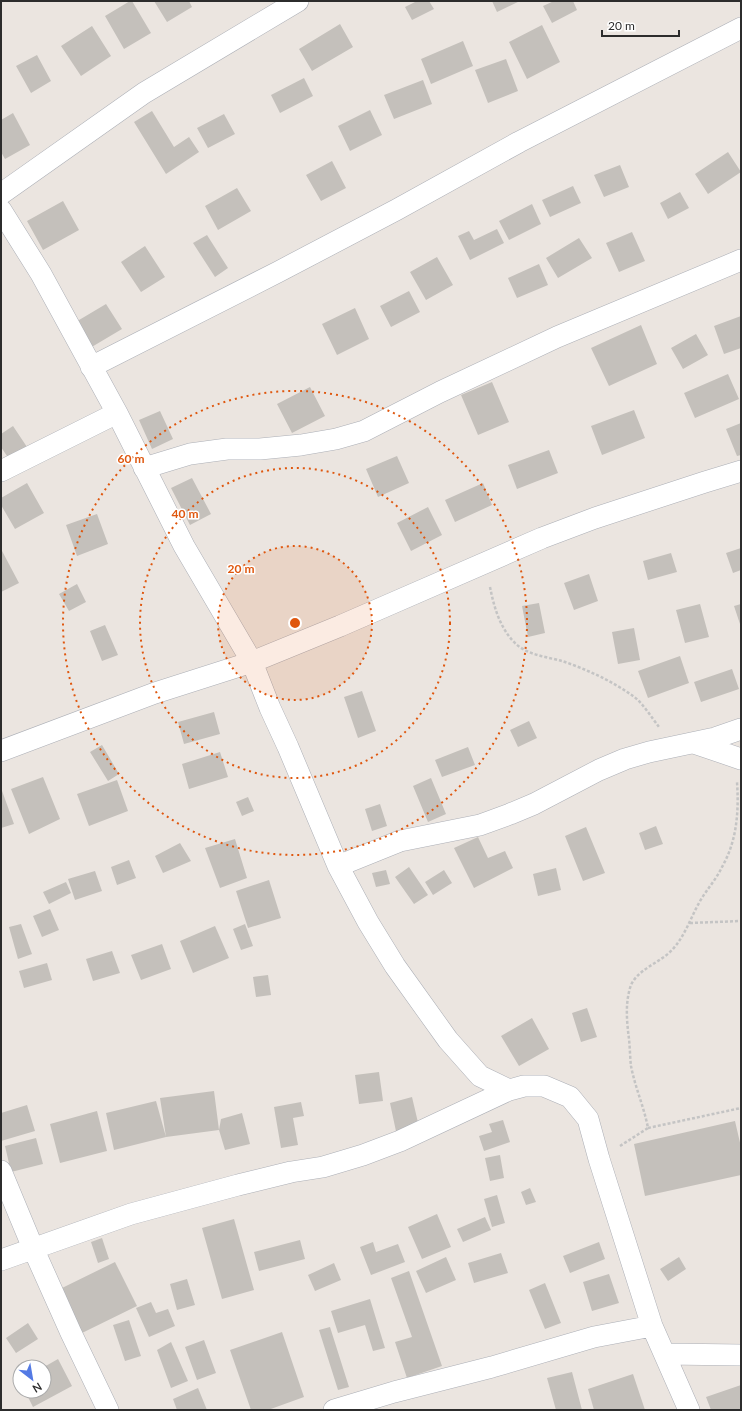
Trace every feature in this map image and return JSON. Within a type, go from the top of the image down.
[{"type":"street","points":[[1,194],[144,93],[298,1]]},
{"type":"street","points":[[91,367],[278,272],[396,210],[519,142],[741,28]]},
{"type":"street","points":[[1,210],[41,274],[116,413],[184,546],[252,662],[270,708],[338,866],[368,922],[395,966],[448,1040],[480,1076],[509,1090]]},
{"type":"street","points":[[144,468],[190,454],[227,449],[260,449],[301,445],[336,439],[364,431],[440,392],[557,337],[741,260]]},
{"type":"street","points":[[1,471],[116,413]]},
{"type":"street","points":[[1,750],[155,693],[252,662],[340,626],[484,562],[595,518],[741,471]]},
{"type":"street","points":[[338,866],[400,841],[480,825],[510,814],[534,804],[600,770],[625,759],[715,738],[741,729]]},
{"type":"street","points":[[694,743],[738,758]]},
{"type":"street","points":[[1,1260],[131,1214],[291,1172],[323,1167],[363,1155],[400,1141],[509,1090],[524,1086],[544,1086],[570,1097],[588,1119],[599,1159],[652,1326],[666,1354],[689,1410]]},
{"type":"street","points":[[1,1171],[71,1333],[108,1410]]},
{"type":"street","points":[[334,1410],[394,1392],[492,1367],[594,1337],[652,1326]]},
{"type":"street","points":[[666,1354],[741,1355]]},
{"type":"path","points":[[484,562],[494,607],[506,632],[517,645],[534,654],[593,672],[634,697],[654,720],[673,747]]},
{"type":"path","points":[[648,1128],[631,1066],[627,1025],[627,1002],[630,987],[638,976],[671,951],[682,937],[699,902],[722,867],[731,848],[736,825],[738,805],[738,758]]},
{"type":"path","points":[[689,923],[741,921]]},
{"type":"path","points":[[599,1159],[648,1128],[741,1108]]},
{"type":"building","points":[[132,1],[151,33],[124,49],[105,16]]},
{"type":"building","points":[[154,1],[189,1],[192,7],[167,22]]},
{"type":"building","points":[[417,1],[429,1],[434,9],[412,20],[405,7]]},
{"type":"building","points":[[492,1],[520,1],[497,12]]},
{"type":"building","points":[[554,1],[573,1],[577,10],[552,23],[543,6]]},
{"type":"building","points":[[340,24],[353,47],[312,71],[299,49]]},
{"type":"building","points":[[542,25],[560,62],[527,79],[509,42]]},
{"type":"building","points":[[92,26],[111,56],[81,76],[61,46]]},
{"type":"building","points":[[463,41],[473,66],[431,84],[421,59]]},
{"type":"building","points":[[37,55],[51,81],[31,93],[16,66]]},
{"type":"building","points":[[506,59],[518,91],[488,103],[475,70]]},
{"type":"building","points":[[304,78],[313,96],[280,113],[271,95]]},
{"type":"building","points":[[423,80],[432,104],[394,119],[384,95]]},
{"type":"building","points":[[370,110],[382,135],[350,151],[338,126]]},
{"type":"building","points":[[152,111],[174,147],[189,137],[199,152],[166,174],[134,122]]},
{"type":"building","points":[[13,113],[30,145],[5,159],[1,152],[1,120]]},
{"type":"building","points":[[224,114],[235,134],[208,148],[197,128]]},
{"type":"building","points":[[728,152],[741,172],[708,194],[695,174]]},
{"type":"building","points":[[332,161],[346,188],[321,201],[306,175]]},
{"type":"building","points":[[620,165],[629,187],[604,197],[594,175]]},
{"type":"building","points":[[573,186],[581,203],[550,217],[542,200]]},
{"type":"building","points":[[237,188],[251,211],[218,230],[205,206]]},
{"type":"building","points":[[680,192],[689,208],[668,219],[660,203]]},
{"type":"building","points":[[63,201],[79,230],[43,250],[27,221]]},
{"type":"building","points":[[532,204],[541,224],[509,240],[499,221]]},
{"type":"building","points":[[497,229],[504,243],[470,260],[458,236],[469,231],[474,240]]},
{"type":"building","points":[[632,232],[645,261],[619,272],[606,243]]},
{"type":"building","points":[[207,235],[228,268],[215,277],[193,243]]},
{"type":"building","points":[[579,238],[592,258],[558,278],[546,258]]},
{"type":"building","points":[[145,246],[165,277],[141,292],[121,262]]},
{"type":"building","points":[[437,257],[453,285],[426,300],[410,272]]},
{"type":"building","points":[[539,264],[548,285],[517,298],[508,278]]},
{"type":"building","points":[[409,291],[420,312],[391,327],[380,306]]},
{"type":"building","points":[[106,304],[122,329],[90,348],[74,323]]},
{"type":"building","points":[[355,308],[369,339],[337,355],[322,324]]},
{"type":"building","points":[[741,316],[741,348],[724,354],[714,326]]},
{"type":"building","points":[[641,325],[657,364],[609,386],[591,348]]},
{"type":"building","points":[[696,334],[708,355],[683,369],[671,348]]},
{"type":"building","points":[[728,374],[739,399],[695,418],[684,393]]},
{"type":"building","points":[[492,382],[509,422],[478,435],[461,395]]},
{"type":"building","points":[[310,387],[325,416],[292,433],[277,404]]},
{"type":"building","points":[[634,410],[645,438],[602,455],[591,426]]},
{"type":"building","points":[[160,411],[173,439],[152,449],[139,420]]},
{"type":"building","points":[[741,423],[741,455],[737,456],[726,429]]},
{"type":"building","points":[[13,426],[29,450],[11,462],[1,447],[1,434]]},
{"type":"building","points":[[549,450],[558,473],[517,489],[508,465]]},
{"type":"building","points":[[397,456],[409,483],[378,497],[366,469]]},
{"type":"building","points":[[192,478],[211,514],[190,525],[171,488]]},
{"type":"building","points":[[27,483],[44,513],[15,529],[1,505],[1,498]]},
{"type":"building","points":[[483,483],[492,505],[455,522],[445,500]]},
{"type":"building","points":[[428,507],[442,535],[411,551],[397,523]]},
{"type":"building","points":[[97,514],[108,544],[77,556],[66,525]]},
{"type":"building","points":[[741,548],[741,570],[733,573],[726,553]]},
{"type":"building","points":[[1,549],[19,583],[1,592]]},
{"type":"building","points":[[671,553],[677,572],[648,580],[643,561]]},
{"type":"building","points":[[589,574],[598,601],[574,610],[564,583]]},
{"type":"building","points":[[77,584],[86,602],[69,611],[59,594]]},
{"type":"building","points":[[539,603],[545,633],[528,637],[522,606]]},
{"type":"building","points":[[700,604],[709,637],[685,643],[676,610]]},
{"type":"building","points":[[741,604],[741,624],[740,624],[734,606]]},
{"type":"building","points":[[105,625],[118,655],[102,661],[90,631]]},
{"type":"building","points":[[634,628],[640,660],[618,664],[612,632]]},
{"type":"building","points":[[680,656],[689,683],[648,698],[638,671]]},
{"type":"building","points":[[732,669],[739,689],[701,702],[694,682]]},
{"type":"building","points":[[362,691],[376,731],[358,738],[344,697]]},
{"type":"building","points":[[214,712],[220,734],[184,744],[178,722]]},
{"type":"building","points":[[529,721],[537,738],[518,747],[510,730]]},
{"type":"building","points":[[102,745],[119,774],[108,781],[90,752]]},
{"type":"building","points":[[468,747],[475,765],[442,777],[435,760]]},
{"type":"building","points":[[220,752],[228,777],[189,789],[182,764]]},
{"type":"building","points":[[43,777],[60,819],[29,834],[11,789]]},
{"type":"building","points":[[431,778],[446,814],[428,822],[413,786]]},
{"type":"building","points":[[117,780],[128,811],[89,826],[77,794]]},
{"type":"building","points":[[1,788],[14,824],[1,828]]},
{"type":"building","points":[[248,797],[254,811],[242,816],[236,802]]},
{"type":"building","points":[[380,804],[387,826],[372,831],[365,809]]},
{"type":"building","points":[[656,826],[663,844],[645,850],[639,833]]},
{"type":"building","points":[[586,827],[605,873],[583,881],[565,836]]},
{"type":"building","points":[[478,837],[488,858],[505,851],[513,868],[474,888],[454,848]]},
{"type":"building","points":[[235,839],[247,878],[220,888],[205,848]]},
{"type":"building","points":[[180,843],[191,861],[163,873],[155,856]]},
{"type":"building","points":[[129,860],[136,878],[117,885],[111,867]]},
{"type":"building","points":[[409,867],[428,895],[414,904],[395,877]]},
{"type":"building","points":[[556,868],[561,890],[538,896],[533,874]]},
{"type":"building","points":[[386,870],[390,884],[376,887],[372,873]]},
{"type":"building","points":[[444,870],[452,883],[433,895],[425,882]]},
{"type":"building","points":[[95,871],[102,891],[75,900],[68,879]]},
{"type":"building","points":[[269,880],[281,918],[248,928],[236,891]]},
{"type":"building","points":[[66,882],[71,893],[49,904],[43,892]]},
{"type":"building","points":[[50,909],[59,930],[42,937],[33,916]]},
{"type":"building","points":[[21,924],[32,954],[18,959],[9,927]]},
{"type":"building","points":[[245,924],[253,946],[241,950],[233,929]]},
{"type":"building","points":[[215,926],[229,958],[193,973],[180,941]]},
{"type":"building","points":[[162,944],[171,969],[141,980],[131,955]]},
{"type":"building","points":[[112,951],[120,973],[93,981],[86,959]]},
{"type":"building","points":[[47,963],[52,980],[24,988],[19,971]]},
{"type":"building","points":[[268,975],[271,995],[256,997],[253,977]]},
{"type":"building","points":[[587,1008],[597,1037],[581,1042],[572,1013]]},
{"type":"building","points":[[532,1018],[549,1049],[519,1066],[501,1036]]},
{"type":"building","points":[[379,1072],[383,1101],[359,1104],[355,1075]]},
{"type":"building","points":[[214,1091],[219,1130],[166,1137],[160,1098]]},
{"type":"building","points":[[412,1097],[420,1131],[397,1136],[390,1103]]},
{"type":"building","points":[[156,1101],[166,1137],[114,1150],[106,1113]]},
{"type":"building","points":[[301,1102],[304,1116],[293,1118],[298,1145],[281,1148],[274,1107]]},
{"type":"building","points":[[27,1105],[35,1131],[1,1141],[1,1113]]},
{"type":"building","points":[[97,1111],[107,1151],[60,1163],[50,1124]]},
{"type":"building","points":[[242,1113],[250,1144],[225,1150],[219,1130],[221,1119]]},
{"type":"building","points":[[503,1120],[510,1142],[484,1151],[479,1136],[492,1132],[489,1124]]},
{"type":"building","points":[[735,1121],[741,1147],[741,1175],[645,1196],[634,1144]]},
{"type":"building","points":[[36,1138],[43,1164],[11,1172],[5,1146]]},
{"type":"building","points":[[500,1155],[504,1178],[490,1181],[485,1158]]},
{"type":"building","points":[[530,1188],[536,1202],[526,1205],[521,1192]]},
{"type":"building","points":[[497,1195],[505,1223],[492,1227],[484,1199]]},
{"type":"building","points":[[437,1214],[451,1247],[422,1259],[408,1227]]},
{"type":"building","points":[[485,1217],[491,1230],[463,1242],[457,1229]]},
{"type":"building","points":[[234,1219],[254,1290],[222,1299],[202,1228]]},
{"type":"building","points":[[102,1238],[109,1259],[98,1263],[91,1242]]},
{"type":"building","points":[[300,1240],[305,1259],[259,1271],[254,1252]]},
{"type":"building","points":[[373,1242],[376,1252],[398,1244],[405,1262],[371,1275],[360,1247]]},
{"type":"building","points":[[599,1242],[605,1259],[570,1273],[563,1256]]},
{"type":"building","points":[[501,1253],[508,1273],[474,1283],[468,1263]]},
{"type":"building","points":[[446,1257],[456,1280],[426,1293],[416,1271]]},
{"type":"building","points":[[679,1257],[686,1269],[668,1281],[660,1269]]},
{"type":"building","points":[[115,1262],[137,1306],[82,1333],[60,1289]]},
{"type":"building","points":[[334,1263],[341,1280],[315,1291],[308,1275]]},
{"type":"building","points":[[409,1271],[442,1366],[407,1378],[395,1342],[412,1337],[391,1278]]},
{"type":"building","points":[[609,1274],[619,1303],[592,1311],[583,1282]]},
{"type":"building","points":[[187,1279],[195,1305],[177,1310],[170,1284]]},
{"type":"building","points":[[545,1283],[561,1323],[545,1329],[529,1290]]},
{"type":"building","points":[[370,1299],[385,1348],[373,1351],[365,1325],[338,1333],[331,1311]]},
{"type":"building","points":[[151,1302],[156,1313],[168,1309],[175,1326],[149,1337],[136,1308]]},
{"type":"building","points":[[129,1320],[141,1356],[125,1361],[113,1325]]},
{"type":"building","points":[[28,1323],[38,1339],[16,1353],[6,1338]]},
{"type":"building","points":[[330,1327],[349,1387],[338,1390],[319,1330]]},
{"type":"building","points":[[282,1332],[304,1397],[268,1410],[251,1410],[230,1350]]},
{"type":"building","points":[[204,1340],[216,1373],[197,1380],[185,1347]]},
{"type":"building","points":[[171,1342],[188,1381],[171,1388],[157,1350]]},
{"type":"building","points":[[58,1359],[72,1386],[52,1397],[52,1362]]},
{"type":"building","points":[[572,1372],[582,1410],[556,1410],[547,1378]]},
{"type":"building","points":[[633,1374],[645,1410],[594,1410],[588,1389]]},
{"type":"building","points":[[741,1385],[741,1410],[711,1410],[706,1397]]},
{"type":"building","points":[[198,1388],[207,1410],[177,1410],[173,1399]]},
{"type":"building","points":[[29,1399],[48,1399],[33,1407]]}]
